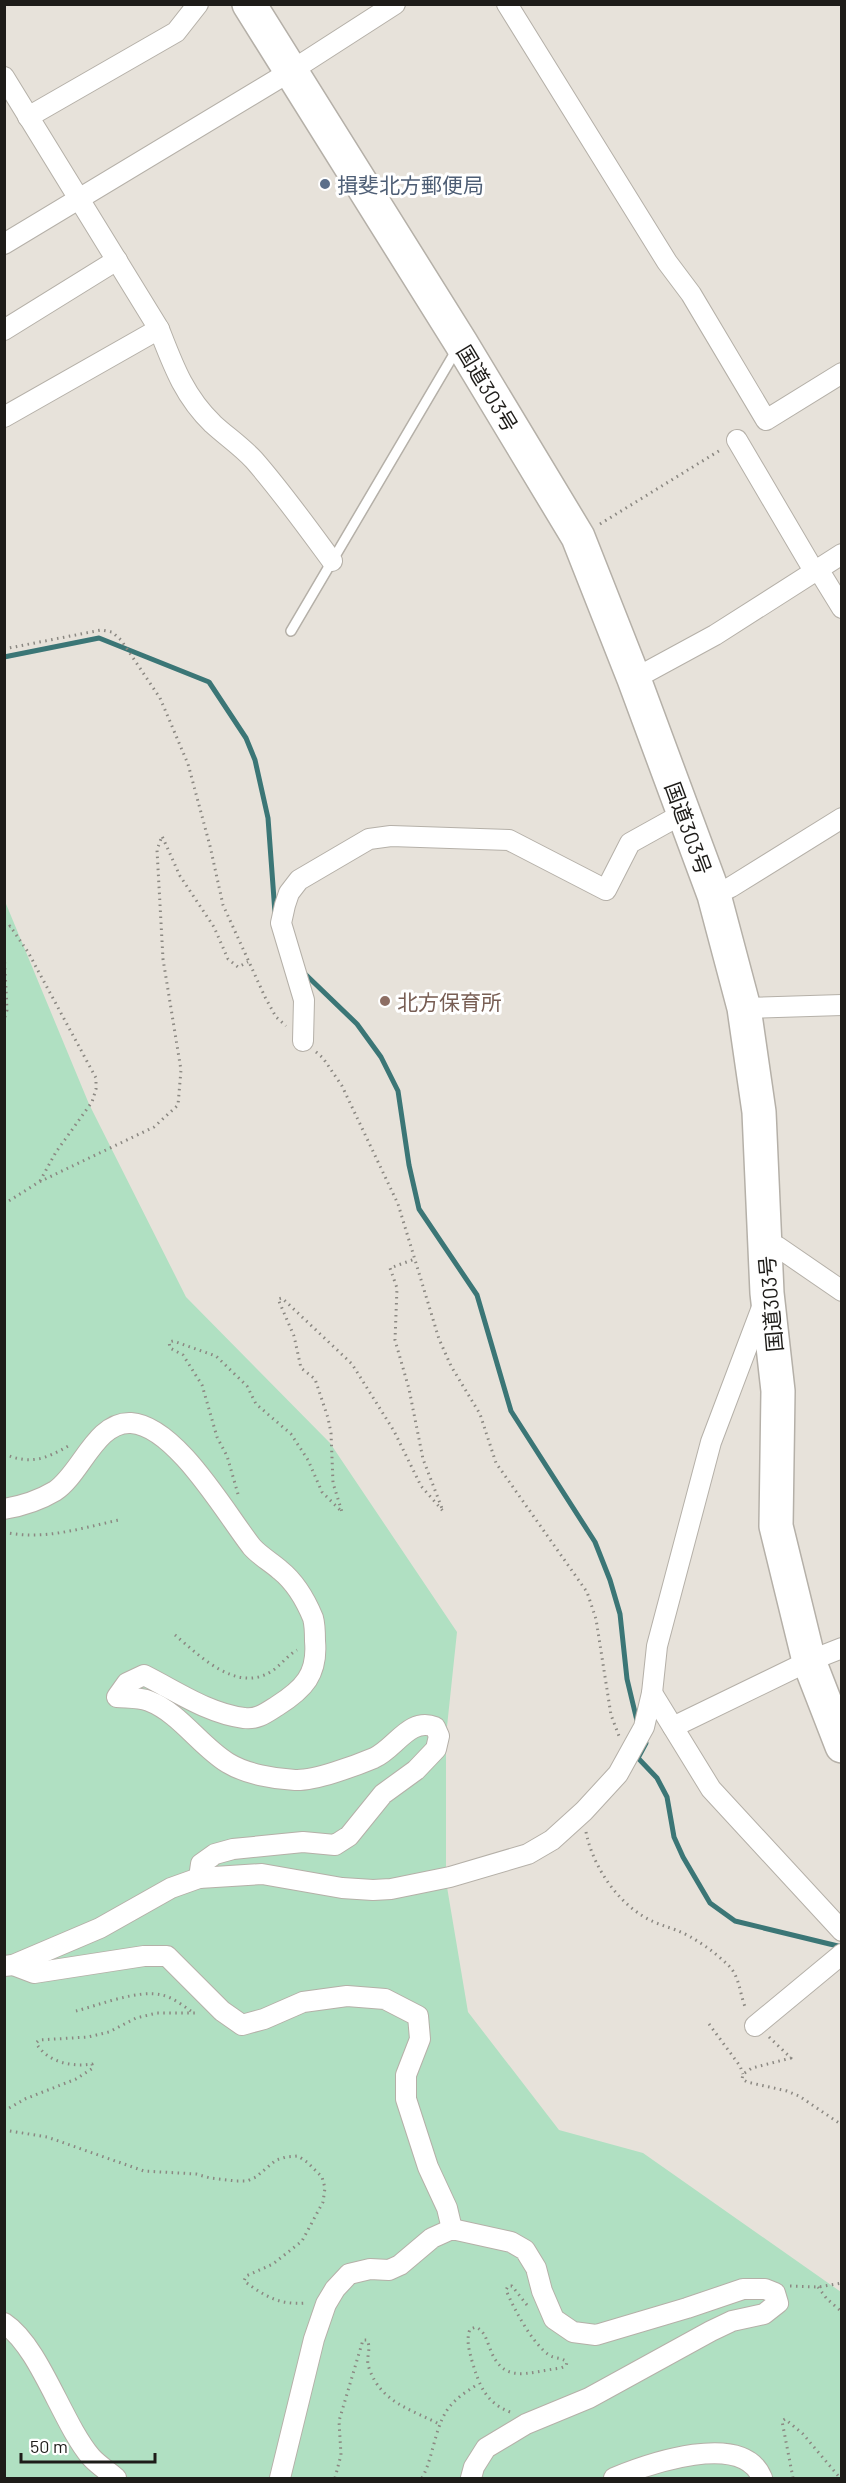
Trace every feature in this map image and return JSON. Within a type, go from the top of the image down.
[{"type":"highway","name":"国道303号","points":[[249,4],[461,343],[578,537],[634,679],[714,895],[744,1008],[759,1112],[768,1293],[778,1391],[776,1526],[809,1661],[842,1746]]},
{"type":"street","points":[[28,117],[177,32],[198,4]]},
{"type":"street","points":[[4,244],[291,72],[395,4]]},
{"type":"street","points":[[507,4],[667,262],[691,294],[766,420],[842,373]]},
{"type":"street","points":[[4,77],[159,329],[177,377],[190,398],[213,424],[253,460],[296,511],[332,561]]},
{"type":"street","points":[[4,330],[117,260]]},
{"type":"street","points":[[4,417],[159,329]]},
{"type":"street","points":[[736,440],[842,608]]},
{"type":"street","points":[[634,679],[715,635],[842,554]]},
{"type":"street","points":[[303,1041],[304,1000],[281,923],[289,893],[299,880],[369,839],[390,836],[509,840],[606,890],[630,843],[684,813]]},
{"type":"street","points":[[714,895],[731,887],[842,818]]},
{"type":"street","points":[[744,1008],[842,1005]]},
{"type":"street","points":[[765,1246],[778,1248],[842,1291]]},
{"type":"street","points":[[9,1966],[100,1928],[171,1888],[199,1878],[262,1874],[342,1888],[391,1889],[450,1877],[528,1854],[552,1840],[618,1774],[634,1749],[644,1727],[652,1693],[657,1646],[711,1442],[768,1293]]},
{"type":"street","points":[[4,1509],[30,1503],[56,1490],[70,1478],[100,1437],[109,1431],[130,1423],[157,1432],[203,1478],[254,1548],[282,1571],[297,1589],[314,1620],[316,1658],[310,1678],[292,1697],[253,1719],[241,1718],[203,1706],[144,1675],[127,1683],[117,1697],[149,1701],[230,1764],[251,1772],[296,1780],[322,1775],[376,1757],[416,1726],[425,1723],[435,1727],[439,1736],[436,1749],[416,1770],[382,1794],[349,1836],[335,1845],[303,1842],[233,1849],[215,1854],[201,1864],[199,1878]]},
{"type":"street","points":[[673,1727],[809,1661],[842,1648]]},
{"type":"street","points":[[652,1693],[711,1789],[842,1931]]},
{"type":"street","points":[[755,2026],[842,1954]]},
{"type":"street","points":[[9,1966],[34,1973],[144,1956],[167,1956],[222,2011],[242,2025],[264,2019],[303,2002],[347,1996],[385,1999],[418,2016],[420,2039],[406,2075],[406,2099],[428,2167],[447,2208],[452,2229]]},
{"type":"street","points":[[280,2478],[314,2339],[326,2304],[335,2289],[349,2274],[370,2269],[389,2270],[400,2265],[432,2238],[452,2229],[511,2242],[525,2250],[536,2268],[542,2291],[553,2316],[573,2332],[596,2335],[743,2289],[765,2289],[775,2293],[778,2303],[764,2314],[732,2321],[589,2398],[526,2424],[486,2448],[474,2467],[471,2478]]},
{"type":"street","points":[[4,2323],[11,2328],[34,2358],[72,2428],[91,2457],[116,2478]]},
{"type":"street","points":[[614,2478],[652,2464],[714,2453],[732,2454],[748,2460],[762,2478]]},
{"type":"lane","points":[[291,631],[461,343]]},
{"type":"path","points":[[578,537],[736,440]]},
{"type":"path","points":[[4,649],[101,630],[112,632],[121,639],[160,698],[188,764],[223,905],[248,962],[276,1017],[323,1058],[342,1086],[398,1203],[439,1339],[480,1414],[496,1463],[587,1592],[596,1619],[611,1715],[621,1738],[634,1749]]},
{"type":"path","points":[[4,1204],[39,1182],[154,1127],[178,1105],[181,1070],[163,959],[157,850],[162,836],[180,876],[214,927],[228,959],[238,967],[248,962]]},
{"type":"path","points":[[4,930],[10,926],[28,952],[96,1078],[96,1089],[92,1102],[56,1152],[39,1182]]},
{"type":"path","points":[[4,950],[8,1010],[4,1020]]},
{"type":"path","points":[[239,1497],[228,1456],[217,1437],[202,1385],[183,1354],[170,1348],[169,1342],[173,1341],[216,1356],[247,1386],[256,1404],[291,1434],[308,1460],[322,1492],[342,1512],[333,1483],[331,1433],[328,1418],[315,1379],[301,1368],[294,1336],[279,1305],[278,1299],[282,1298],[352,1364],[394,1431],[421,1486],[443,1511],[423,1459],[409,1389],[394,1340],[396,1288],[390,1268],[415,1259]]},
{"type":"path","points":[[4,1454],[17,1459],[39,1461],[96,1429],[109,1431]]},
{"type":"path","points":[[4,1532],[15,1535],[60,1535],[119,1520]]},
{"type":"path","points":[[175,1635],[212,1665],[231,1675],[246,1678],[258,1677],[273,1671],[291,1653],[315,1642]]},
{"type":"path","points":[[581,1813],[589,1850],[597,1867],[613,1889],[652,1922],[678,1930],[709,1950],[731,1968],[755,2026],[791,2058],[752,2068],[743,2074]]},
{"type":"path","points":[[76,2011],[127,1997],[155,1994],[164,1995],[193,2012]]},
{"type":"path","points":[[4,2111],[25,2098],[76,2079],[93,2068],[92,2064],[58,2062],[39,2048],[36,2043],[39,2040],[88,2037],[109,2032],[135,2018],[157,2013],[193,2012],[207,2015],[222,2011]]},
{"type":"path","points":[[709,2024],[740,2066],[742,2079],[793,2094],[842,2125]]},
{"type":"path","points":[[4,2130],[47,2137],[144,2171],[196,2174],[236,2181],[247,2181],[256,2177],[276,2160],[298,2156],[322,2177],[325,2188],[323,2202],[302,2241],[273,2264],[246,2276],[244,2281],[262,2294],[284,2304],[326,2304]]},
{"type":"path","points":[[775,2293],[785,2287],[818,2287],[842,2283]]},
{"type":"path","points":[[526,2424],[518,2416],[494,2404],[478,2384],[468,2346],[470,2329],[476,2326],[481,2330],[495,2361],[500,2368],[509,2373],[561,2368],[566,2366],[567,2362],[552,2357],[525,2327],[506,2290],[508,2286],[512,2286],[522,2300],[542,2319],[553,2316]]},
{"type":"path","points":[[818,2287],[827,2299],[842,2312]]},
{"type":"path","points":[[335,2478],[340,2455],[339,2421],[363,2340],[367,2340],[369,2344],[368,2366],[381,2392],[391,2401],[441,2425]]},
{"type":"path","points":[[422,2478],[450,2405],[478,2384]]},
{"type":"path","points":[[793,2478],[782,2421],[785,2419],[803,2434],[840,2478]]},
{"type":"green space","points":[[4,899],[89,1104],[186,1297],[330,1443],[457,1632],[446,1736],[446,1881],[468,2012],[559,2130],[643,2153],[841,2292],[841,2478],[5,2478]]},
{"type":"waterway","points":[[4,657],[99,638],[209,682],[246,738],[255,760],[268,818],[275,913]]},
{"type":"waterway","points":[[303,972],[357,1024],[381,1057],[398,1091],[409,1165],[419,1209],[477,1295],[511,1411],[595,1542],[610,1580],[620,1614],[627,1679],[638,1725]]},
{"type":"waterway","points":[[644,1739],[646,1743],[638,1758],[657,1778],[667,1797],[674,1837],[710,1903],[735,1921],[842,1947]]},
{"type":"place","name":"揖斐北方郵便局","points":[[325,184]]},
{"type":"place","name":"北方保育所","points":[[385,1001]]}]
